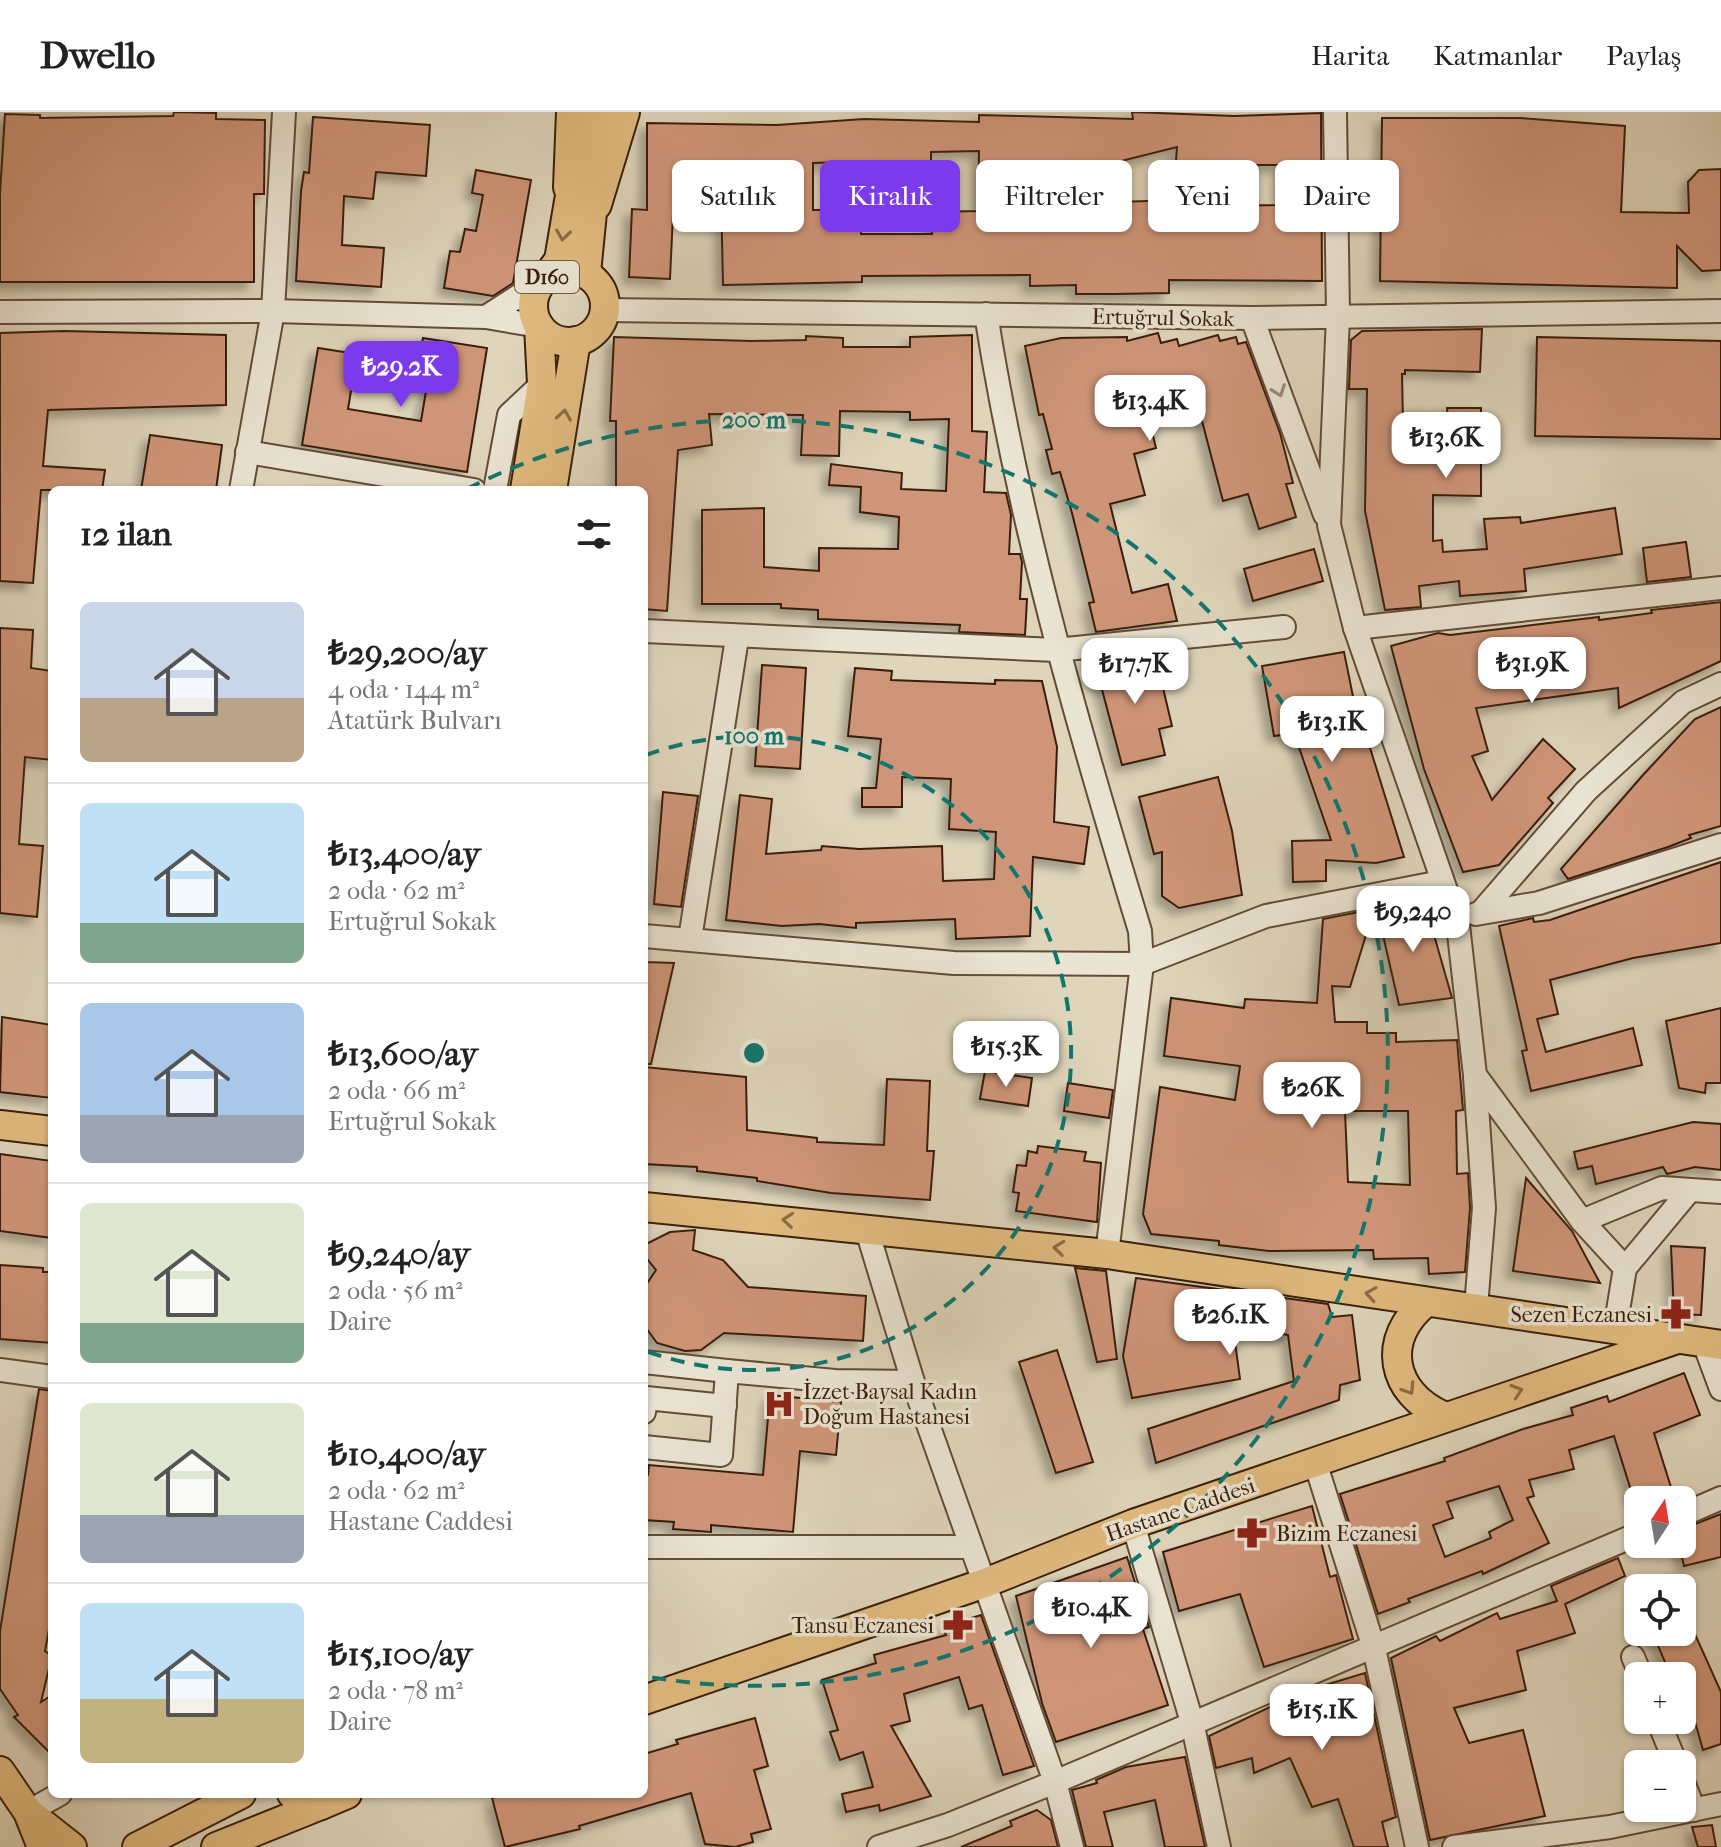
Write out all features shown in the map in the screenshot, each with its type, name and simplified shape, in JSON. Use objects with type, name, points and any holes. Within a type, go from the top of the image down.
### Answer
[{"type":"highway","points":[[573,112],[582,195]]},
{"type":"highway","points":[[582,195],[623,112]]},
{"type":"main road","name":"D160","points":[[586,273],[582,195],[588,112]]},
{"type":"main road","name":"D160","points":[[526,486],[542,384],[539,326],[533,304],[535,292],[559,260],[582,195],[602,112]]},
{"type":"main road","name":"D160","points":[[545,279],[562,270],[586,273],[602,290],[605,310],[600,325],[592,334],[576,341]]},
{"type":"main road","points":[[539,326],[558,340],[576,341],[553,486]]},
{"type":"main road","points":[[0,1125],[48,1131]]},
{"type":"main road","points":[[648,1207],[866,1227],[1107,1254],[1701,1342]]},
{"type":"main road","points":[[1426,1302],[1414,1312],[1399,1336],[1399,1371],[1414,1399],[1443,1416]]},
{"type":"main road","points":[[1589,1368],[1610,1348],[1615,1329]]},
{"type":"main road","name":"Hastane Caddesi","points":[[648,1699],[985,1583],[1133,1524],[1443,1416],[1589,1368],[1701,1342]]},
{"type":"main road","points":[[0,1771],[28,1812],[42,1847]]},
{"type":"main road","points":[[137,1847],[233,1798]]},
{"type":"main road","points":[[216,1847],[334,1799]]},
{"type":"main road","points":[[28,1812],[72,1847]]},
{"type":"street","points":[[242,486],[273,311],[284,112]]},
{"type":"street","points":[[1329,525],[1338,316],[1335,112]]},
{"type":"street","points":[[486,317],[545,279]]},
{"type":"street","name":"Ertuğrul Sokak","points":[[605,310],[1252,318],[1721,311]]},
{"type":"street","points":[[0,312],[273,311],[486,317],[539,326]]},
{"type":"street","points":[[986,314],[1001,410],[1056,650],[1140,931],[1142,964],[1107,1254]]},
{"type":"street","points":[[1252,318],[1329,525],[1355,628],[1458,925],[1475,1075],[1484,1208],[1476,1307]]},
{"type":"street","points":[[496,486],[509,415],[542,384]]},
{"type":"street","points":[[247,452],[450,486]]},
{"type":"street","points":[[1355,628],[1721,588]]},
{"type":"street","points":[[648,631],[737,638],[1056,650],[1284,627]]},
{"type":"street","points":[[690,939],[737,638]]},
{"type":"street","points":[[1458,925],[1482,911],[1586,791],[1683,702],[1721,684]]},
{"type":"street","points":[[1482,911],[1539,903],[1721,845]]},
{"type":"street","points":[[648,936],[954,963],[1142,964],[1266,916],[1441,882]]},
{"type":"street","points":[[1475,1075],[1582,1221],[1625,1268]]},
{"type":"street","points":[[1582,1221],[1662,1188],[1721,1192]]},
{"type":"street","points":[[1615,1329],[1625,1268],[1690,1190]]},
{"type":"street","points":[[866,1227],[913,1382],[1055,1782],[1072,1847]]},
{"type":"street","points":[[1701,1342],[1721,1389]]},
{"type":"street","points":[[648,1362],[835,1381],[913,1382]]},
{"type":"street","points":[[0,1370],[48,1376]]},
{"type":"street","points":[[648,1447],[721,1455],[727,1371]]},
{"type":"street","points":[[648,1398],[725,1406]]},
{"type":"street","points":[[1315,1462],[1374,1648],[1417,1847]]},
{"type":"street","points":[[1696,1509],[1721,1498]]},
{"type":"street","points":[[1133,1524],[1192,1722],[1219,1847]]},
{"type":"street","points":[[879,1847],[948,1825],[1055,1782],[1624,1540]]},
{"type":"street","points":[[648,1547],[970,1547]]},
{"type":"street","points":[[28,1812],[53,1798]]},
{"type":"street","points":[[1696,1810],[1721,1804]]},
{"type":"street","points":[[1454,1847],[1635,1822]]},
{"type":"building","points":[[174,112],[216,113],[216,119],[265,120],[264,194],[254,194],[254,282],[0,282],[0,193],[5,114],[40,115],[40,118],[173,116]]},
{"type":"building","points":[[1132,112],[1234,116],[1321,113],[1321,160],[1275,160],[1275,165],[1259,165],[1259,160],[1176,160],[1177,147],[1125,160],[979,160],[979,151],[931,152],[931,160],[820,160],[820,163],[813,163],[813,210],[820,210],[820,232],[960,232],[960,211],[976,211],[976,232],[1132,232],[1132,201],[1148,201],[1148,232],[1259,232],[1259,205],[1275,205],[1275,232],[1322,232],[1322,281],[1169,280],[1169,293],[1115,294],[1076,294],[1076,285],[1030,286],[1030,275],[862,276],[862,282],[723,285],[722,232],[804,232],[804,160],[672,160],[670,279],[629,277],[632,209],[647,210],[647,123],[777,125],[864,119],[979,122],[979,115],[1133,119]]},
{"type":"building","points":[[313,117],[430,125],[426,176],[376,172],[373,199],[344,196],[342,245],[384,248],[381,287],[296,281],[301,191],[304,172],[309,173]]},
{"type":"building","points":[[1382,118],[1520,118],[1625,126],[1621,212],[1689,213],[1688,182],[1699,170],[1721,169],[1721,270],[1702,271],[1677,246],[1677,288],[1380,281],[1381,232],[1399,232],[1399,160],[1381,160]]},
{"type":"building","points":[[476,170],[531,180],[513,283],[493,296],[444,288],[450,251],[460,252],[465,229],[476,231],[483,195],[472,193]]},
{"type":"building","points":[[1482,329],[1480,372],[1405,370],[1402,374],[1403,421],[1448,421],[1447,408],[1481,408],[1481,496],[1433,495],[1433,541],[1442,540],[1443,552],[1487,549],[1484,519],[1520,517],[1521,523],[1615,508],[1622,554],[1524,569],[1526,591],[1460,596],[1459,581],[1419,586],[1421,607],[1385,610],[1365,511],[1367,389],[1349,389],[1351,340],[1362,331]]},
{"type":"building","points":[[64,331],[226,335],[226,405],[48,410],[43,466],[105,470],[103,486],[48,486],[48,490],[41,490],[33,583],[0,581],[0,333]]},
{"type":"building","points":[[1158,333],[1161,343],[1177,339],[1179,346],[1218,335],[1220,341],[1236,337],[1238,344],[1246,342],[1280,433],[1293,483],[1286,484],[1296,517],[1259,529],[1248,494],[1223,501],[1197,402],[1148,415],[1156,448],[1134,454],[1145,495],[1110,504],[1132,593],[1168,584],[1177,621],[1096,632],[1089,603],[1094,602],[1072,513],[1060,472],[1052,474],[1046,450],[1052,449],[1043,414],[1039,415],[1025,346],[1061,338],[1127,337],[1127,341]]},
{"type":"building","points":[[972,335],[972,431],[987,432],[984,492],[1006,493],[1011,515],[1009,554],[1020,554],[1020,599],[1027,599],[1025,635],[959,632],[960,625],[818,619],[818,610],[781,608],[781,604],[702,604],[702,510],[764,508],[764,567],[819,571],[819,548],[898,549],[899,517],[860,512],[861,487],[829,485],[831,464],[902,473],[901,489],[946,491],[949,419],[910,420],[910,412],[840,411],[839,456],[801,455],[803,415],[709,414],[712,445],[678,450],[667,611],[648,609],[648,486],[616,486],[616,421],[610,421],[614,337],[751,341],[806,340],[806,336],[843,338],[843,347],[910,347],[910,337]]},
{"type":"building","points":[[1537,337],[1721,341],[1721,439],[1535,436]]},
{"type":"building","points":[[423,338],[487,348],[467,472],[302,445],[318,348],[357,354],[348,409],[421,421],[428,379],[416,377]]},
{"type":"building","points":[[150,435],[222,445],[217,486],[142,486]]},
{"type":"building","points":[[1686,542],[1691,577],[1647,582],[1643,548]]},
{"type":"building","points":[[1314,549],[1323,581],[1253,601],[1244,569]]},
{"type":"building","points":[[1721,602],[1721,661],[1619,708],[1618,688],[1476,708],[1488,751],[1472,756],[1492,800],[1543,739],[1575,769],[1548,798],[1553,803],[1499,865],[1463,872],[1424,769],[1391,646],[1438,633],[1450,635],[1599,617],[1599,620]]},
{"type":"building","points":[[0,628],[33,630],[31,668],[48,670],[48,760],[25,757],[19,844],[43,846],[37,917],[0,913]]},
{"type":"building","points":[[1344,652],[1361,736],[1366,735],[1404,857],[1376,863],[1326,860],[1326,881],[1293,882],[1292,841],[1331,840],[1294,733],[1274,736],[1262,666]]},
{"type":"building","points":[[1155,654],[1172,726],[1159,729],[1165,755],[1122,765],[1095,663]]},
{"type":"building","points":[[762,665],[806,668],[800,769],[755,766]]},
{"type":"building","points":[[855,668],[892,671],[891,680],[995,684],[995,680],[1042,681],[1057,747],[1054,822],[1089,827],[1084,864],[1033,857],[1030,936],[956,939],[955,919],[856,923],[856,928],[819,924],[782,926],[726,920],[740,795],[772,799],[766,854],[821,850],[822,846],[859,849],[942,846],[943,881],[994,879],[996,832],[949,829],[951,779],[902,777],[902,807],[862,807],[862,788],[876,788],[881,739],[848,736]]},
{"type":"building","points":[[1721,707],[1721,826],[1689,835],[1691,838],[1668,847],[1568,879],[1561,869],[1643,775],[1695,719]]},
{"type":"building","points":[[1218,777],[1232,831],[1242,895],[1179,908],[1162,896],[1162,852],[1154,854],[1139,797]]},
{"type":"building","points":[[663,792],[698,796],[681,907],[654,904]]},
{"type":"building","points":[[1721,862],[1721,943],[1633,958],[1550,980],[1558,1014],[1537,1019],[1546,1052],[1633,1028],[1642,1065],[1531,1091],[1522,1051],[1527,1050],[1499,926],[1533,918],[1534,922],[1550,920]]},
{"type":"building","points":[[1424,900],[1452,998],[1399,1005],[1377,909]]},
{"type":"building","points":[[1374,909],[1350,987],[1332,986],[1335,1022],[1367,1022],[1367,1033],[1396,1033],[1396,1042],[1457,1040],[1463,1110],[1456,1111],[1457,1174],[1468,1173],[1470,1208],[1465,1272],[1429,1274],[1428,1258],[1374,1259],[1373,1250],[1269,1251],[1219,1245],[1219,1241],[1151,1234],[1143,1214],[1160,1087],[1235,1100],[1240,1066],[1164,1056],[1171,998],[1244,1008],[1245,999],[1317,1003],[1323,919]],"holes":[[[1345,1111],[1408,1111],[1410,1185],[1348,1182]]]},
{"type":"building","points":[[648,962],[674,963],[651,1064],[648,1064]]},
{"type":"building","points":[[1721,1008],[1721,1083],[1706,1083],[1705,1093],[1679,1088],[1666,1021]]},
{"type":"building","points":[[2,1017],[48,1024],[48,1098],[0,1092]]},
{"type":"building","points":[[648,1067],[746,1077],[747,1130],[817,1138],[817,1142],[884,1145],[887,1079],[930,1081],[927,1151],[934,1151],[930,1200],[831,1193],[757,1181],[757,1178],[697,1171],[697,1167],[648,1164]]},
{"type":"building","points":[[985,1071],[1032,1078],[1028,1106],[980,1099]]},
{"type":"building","points":[[1068,1083],[1113,1090],[1109,1118],[1064,1111]]},
{"type":"building","points":[[1693,1122],[1721,1124],[1721,1170],[1695,1167],[1667,1174],[1663,1167],[1596,1184],[1592,1166],[1578,1169],[1574,1152]]},
{"type":"building","points":[[1038,1146],[1086,1152],[1084,1161],[1101,1163],[1097,1222],[1016,1211],[1019,1193],[1013,1192],[1017,1165],[1026,1166],[1028,1151],[1037,1153]]},
{"type":"building","points":[[0,1154],[48,1160],[48,1237],[0,1231]]},
{"type":"building","points":[[1526,1178],[1572,1231],[1600,1283],[1513,1271]]},
{"type":"building","points":[[695,1230],[693,1250],[723,1260],[748,1287],[866,1296],[863,1341],[724,1333],[701,1350],[685,1351],[657,1343],[648,1331],[648,1282],[656,1270],[648,1260],[648,1243],[670,1232]]},
{"type":"building","points":[[1671,1246],[1705,1248],[1701,1315],[1674,1314]]},
{"type":"building","points":[[0,1265],[43,1268],[43,1272],[48,1272],[48,1343],[0,1339]]},
{"type":"building","points":[[1075,1268],[1106,1271],[1117,1359],[1097,1362]]},
{"type":"building","points":[[1136,1278],[1328,1304],[1332,1317],[1352,1315],[1360,1380],[1340,1385],[1339,1400],[1156,1463],[1148,1429],[1294,1381],[1288,1335],[1233,1327],[1240,1379],[1132,1398],[1123,1356]]},
{"type":"building","points":[[1057,1350],[1093,1462],[1056,1473],[1019,1362]]},
{"type":"building","points":[[1684,1373],[1700,1415],[1654,1433],[1671,1486],[1630,1486],[1614,1436],[1569,1450],[1574,1469],[1529,1480],[1534,1496],[1527,1498],[1549,1543],[1483,1574],[1482,1571],[1408,1599],[1410,1602],[1378,1614],[1340,1494],[1445,1461],[1444,1458],[1523,1429],[1573,1415],[1571,1408],[1607,1396],[1609,1402]],"holes":[[[1499,1486],[1513,1520],[1489,1532],[1491,1538],[1445,1557],[1433,1525],[1453,1518],[1447,1502]]]},
{"type":"building","points":[[39,1389],[48,1390],[48,1635],[45,1651],[48,1653],[48,1673],[41,1702],[48,1698],[48,1751],[14,1717],[18,1715],[0,1689],[0,1631]]},
{"type":"building","points":[[770,1395],[841,1402],[836,1455],[800,1451],[793,1532],[711,1525],[711,1532],[673,1529],[674,1522],[648,1520],[649,1465],[763,1475]]},
{"type":"building","points":[[1312,1506],[1330,1577],[1336,1575],[1353,1639],[1264,1667],[1240,1594],[1179,1611],[1163,1552]]},
{"type":"building","points":[[1721,1514],[1721,1557],[1684,1566],[1682,1558],[1696,1558],[1696,1524]]},
{"type":"building","points":[[1127,1557],[1149,1627],[1143,1629],[1168,1705],[1056,1742],[1042,1703],[1016,1596]]},
{"type":"building","points":[[1618,1558],[1624,1574],[1565,1604],[1575,1633],[1517,1651],[1526,1690],[1454,1708],[1469,1743],[1523,1730],[1545,1816],[1430,1840],[1391,1658],[1436,1636],[1440,1641],[1497,1613],[1500,1619],[1557,1601],[1551,1586]]},
{"type":"building","points":[[981,1615],[1034,1766],[1003,1775],[982,1705],[969,1709],[959,1677],[904,1694],[910,1721],[891,1726],[931,1796],[880,1811],[879,1805],[846,1812],[842,1794],[873,1787],[863,1752],[840,1760],[830,1732],[838,1730],[822,1680],[876,1663],[874,1655],[946,1635],[943,1627]]},
{"type":"building","points":[[1696,1636],[1721,1692],[1721,1744],[1703,1750],[1696,1725],[1696,1662],[1665,1662],[1658,1646],[1696,1646]]},
{"type":"building","points":[[1365,1673],[1396,1817],[1382,1822],[1388,1847],[1354,1847],[1338,1799],[1312,1807],[1290,1758],[1254,1773],[1252,1758],[1216,1768],[1209,1736],[1302,1692]]},
{"type":"building","points":[[755,1718],[768,1766],[754,1770],[771,1829],[751,1834],[753,1842],[735,1847],[705,1844],[691,1793],[579,1826],[580,1829],[505,1847],[492,1798],[648,1798],[648,1753],[678,1744],[676,1740]]},
{"type":"building","points":[[1185,1757],[1205,1847],[1165,1847],[1155,1800],[1104,1812],[1113,1847],[1086,1847],[1072,1790],[1097,1783],[1096,1780],[1126,1767]]},
{"type":"building","points":[[1037,1810],[1051,1820],[1058,1847],[961,1847],[1012,1826],[1010,1821]]},
{"type":"building","points":[[1712,1825],[1716,1847],[1698,1847],[1692,1827]]},
{"type":"place","name":"Sezen Eczanesi","points":[[1676,1314]]},
{"type":"place","name":"İzzet Baysal Kadın Doğum Hastanesi","points":[[779,1404]]},
{"type":"place","name":"Bizim Eczanesi","points":[[1252,1533]]},
{"type":"place","name":"Tansu Eczanesi","points":[[958,1625]]}]
